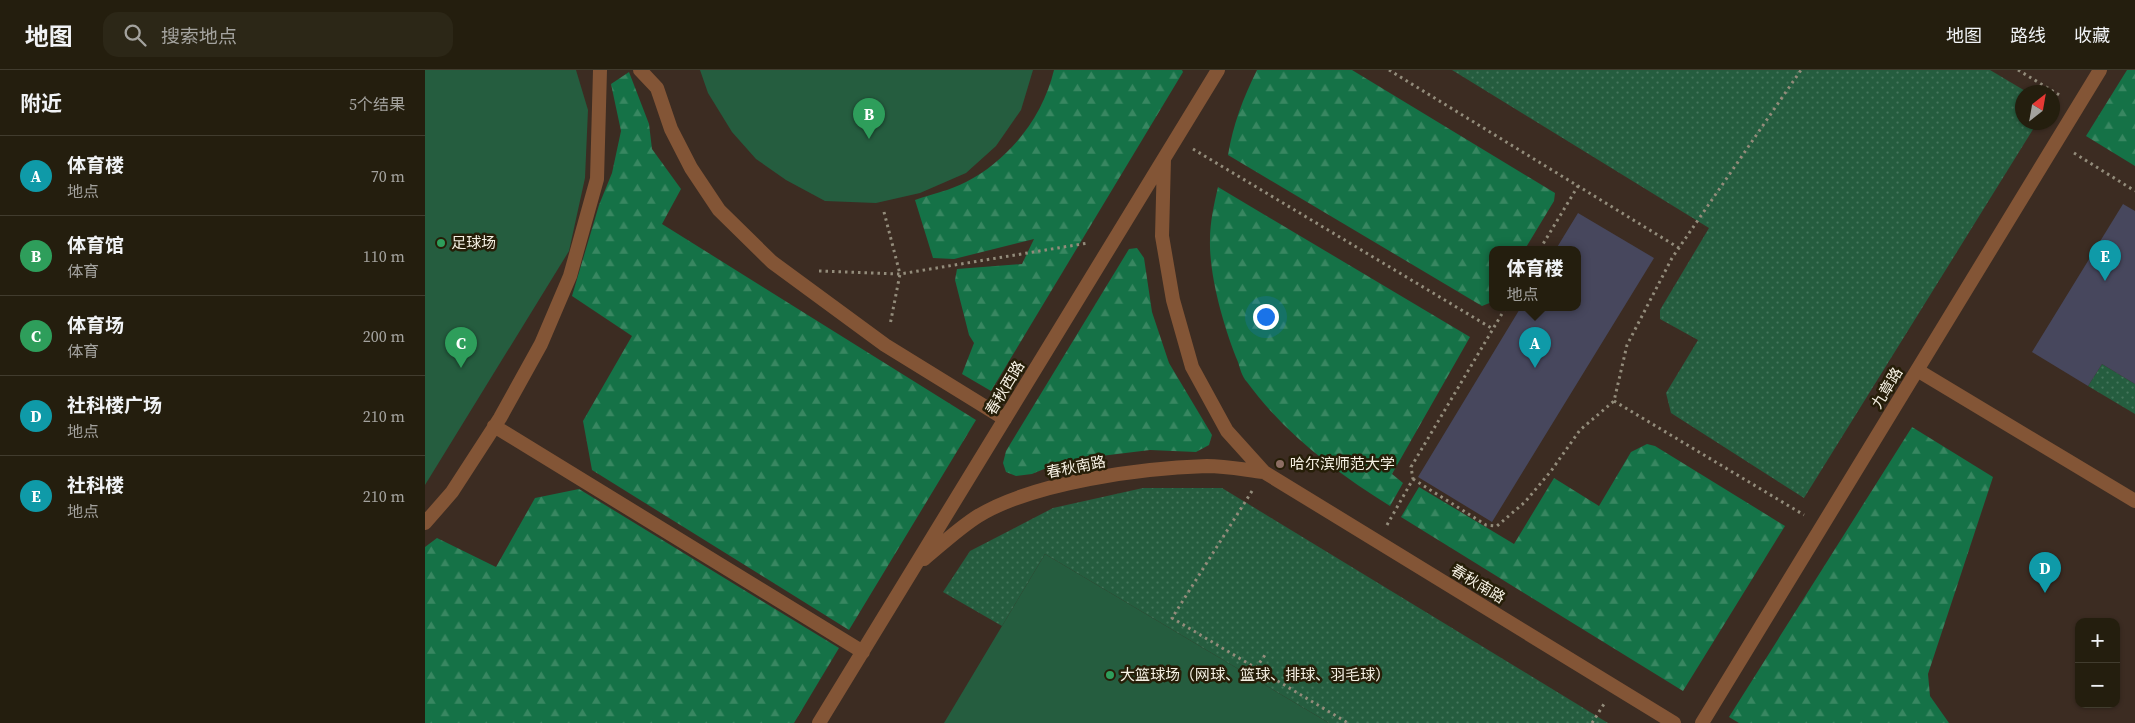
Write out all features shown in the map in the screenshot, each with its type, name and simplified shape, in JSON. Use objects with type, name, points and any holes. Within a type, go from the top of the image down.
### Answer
[{"type":"lane","points":[[425,523],[452,492],[495,426],[541,344],[570,276],[597,178],[600,70]]},
{"type":"lane","points":[[640,70],[657,88],[671,129],[691,168],[719,210],[772,262],[885,345],[1005,419]]},
{"type":"lane","name":"春秋西路","points":[[819,723],[1218,70]]},
{"type":"lane","name":"九章路","points":[[1702,723],[2100,70]]},
{"type":"lane","name":"春秋南路","points":[[1164,159],[1162,236],[1173,300],[1193,367],[1227,432],[1264,472],[1675,723]]},
{"type":"lane","points":[[1917,370],[2135,501]]},
{"type":"lane","points":[[495,426],[863,652]]},
{"type":"lane","name":"春秋南路","points":[[916,566],[977,516],[1019,496],[1075,482],[1142,471],[1209,466],[1264,472]]},
{"type":"path","points":[[1389,70],[1679,248]]},
{"type":"path","points":[[1413,479],[1486,525],[1497,526],[1525,502],[1551,471],[1579,430],[1614,401],[1627,345],[1672,258],[1801,70]]},
{"type":"path","points":[[2018,70],[2078,106]]},
{"type":"path","points":[[1177,139],[1493,329]]},
{"type":"path","points":[[2056,141],[2135,191]]},
{"type":"path","points":[[1542,246],[1578,186]]},
{"type":"path","points":[[884,212],[900,274],[885,345]]},
{"type":"path","points":[[816,271],[900,274],[1116,239]]},
{"type":"path","points":[[1378,541],[1413,479],[1411,468],[1504,311]]},
{"type":"path","points":[[1614,401],[1822,526]]},
{"type":"path","points":[[1264,472],[1172,618],[1348,723]]},
{"type":"path","points":[[1256,668],[1267,652]]},
{"type":"shaded area","name":"哈尔滨师范大学","points":[[425,70],[2135,70],[2135,723],[425,723]]},
{"type":"green space","points":[[425,70],[576,70],[588,110],[585,178],[569,251],[425,485]]},
{"type":"green space","points":[[700,70],[1033,70],[1021,110],[996,146],[966,173],[920,193],[876,203],[825,201],[786,180],[756,159],[732,132],[708,93]]},
{"type":"green space","points":[[1054,70],[1182,70],[1183,72],[991,391],[962,374],[974,343],[969,335],[955,280],[957,269],[1022,264],[1034,239],[954,259],[933,258],[915,200],[948,190],[966,182],[982,173],[1010,149],[1033,120],[1042,104]]},
{"type":"green space","points":[[1257,70],[1352,70],[1555,193],[1554,201],[1527,246],[1489,246],[1489,303],[1482,306],[1228,155],[1239,112]]},
{"type":"green space","points":[[1452,70],[1990,70],[2015,85],[2015,130],[2033,130],[1804,498],[1671,413],[1666,393],[1698,340],[1660,319],[1660,310],[1709,228]]},
{"type":"green space","points":[[2127,70],[2135,70],[2135,166],[2086,136]]},
{"type":"green space","points":[[629,72],[649,124],[652,149],[681,189],[662,224],[976,420],[849,630],[592,470],[583,421],[632,336],[572,296],[599,205],[612,173],[621,131],[611,84]]},
{"type":"green space","points":[[1218,187],[1470,337],[1392,474],[1403,483],[1390,506],[1331,466],[1313,451],[1277,418],[1244,378],[1223,318],[1212,269],[1210,233]]},
{"type":"green space","points":[[1137,248],[1144,258],[1152,312],[1169,363],[1212,435],[1209,445],[1196,452],[1150,450],[1101,456],[1056,464],[1032,474],[1016,476],[1006,472],[1003,463],[1006,451],[1129,249]]},
{"type":"green space","points":[[2102,364],[2135,384],[2135,414],[2088,386]]},
{"type":"green space","points":[[1912,427],[1993,477],[1928,674],[1930,696],[1949,723],[1739,723],[1729,717]]},
{"type":"green space","points":[[1647,444],[1655,446],[1785,526],[1683,691],[1401,517],[1419,487],[1514,544],[1554,478],[1599,506],[1631,452]]},
{"type":"green space","points":[[1143,488],[1222,488],[1608,723],[1329,723],[1045,554],[1002,626],[943,592],[970,551],[1053,508]]},
{"type":"green space","points":[[579,489],[839,648],[794,723],[425,723],[425,547],[437,538],[496,567],[535,498]]},
{"type":"green space","name":"大篮球场（网球、篮球、排球、羽毛球）","points":[[1045,554],[1329,723],[944,723]]},
{"type":"building","points":[[2123,204],[2135,211],[2135,384],[2102,364],[2088,386],[2032,352]]},
{"type":"building","points":[[1578,213],[1654,258],[1492,522],[1418,477],[1519,311],[1581,311],[1581,246],[1558,246]]},
{"type":"place","name":"体育馆","points":[[869,139]]},
{"type":"place","name":"足球场","points":[[441,243]]},
{"type":"place","name":"社科楼","points":[[2105,281]]},
{"type":"place","name":"体育场","points":[[461,368]]},
{"type":"place","name":"体育楼","points":[[1535,368]]},
{"type":"place","name":"哈尔滨师范大学","points":[[1280,464]]},
{"type":"place","name":"社科楼广场","points":[[2045,593]]},
{"type":"place","name":"大篮球场（网球、篮球、排球、羽毛球）","points":[[1110,675]]}]
